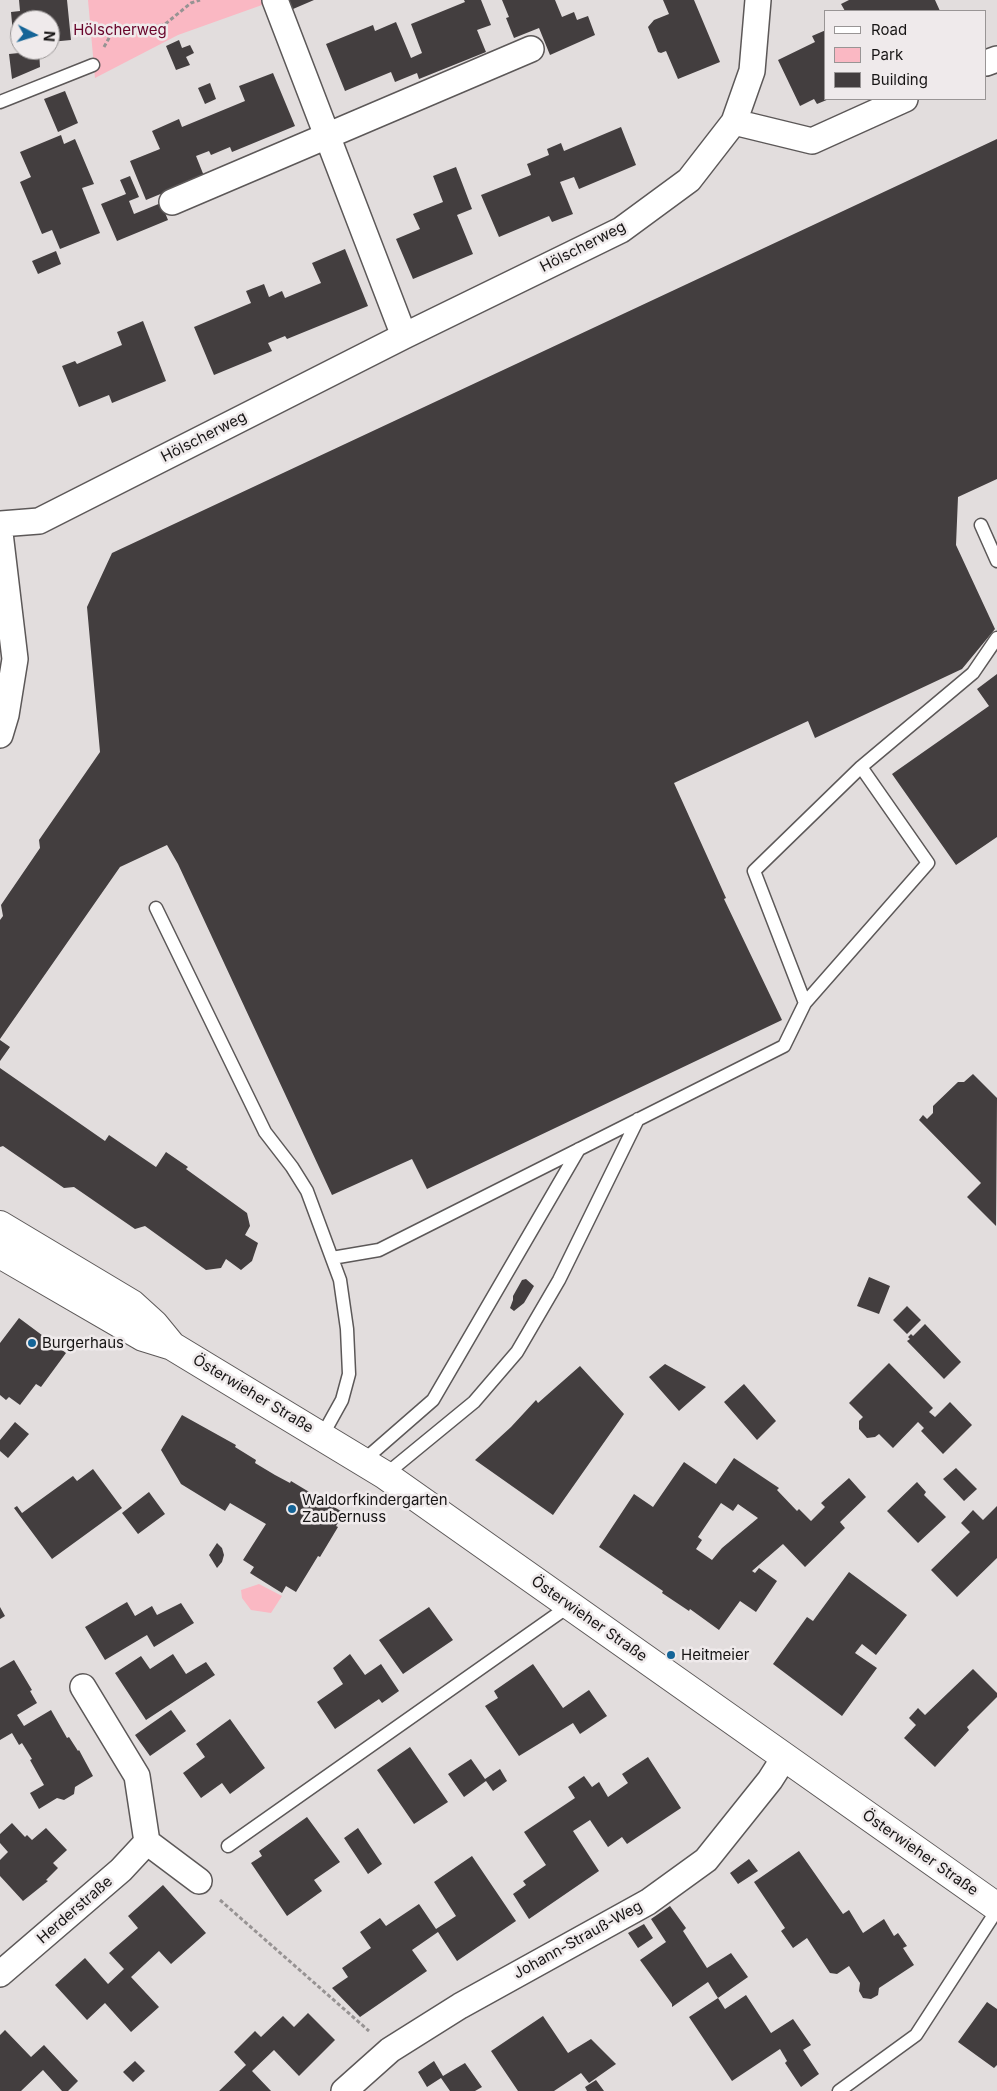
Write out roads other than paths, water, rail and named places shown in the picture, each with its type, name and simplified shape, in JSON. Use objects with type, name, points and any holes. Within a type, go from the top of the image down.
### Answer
[{"type":"street","points":[[275,0],[404,336]]},
{"type":"street","name":"Hölscherweg","points":[[0,524],[39,520],[404,336],[621,230],[689,180],[734,122],[752,71],[758,0]]},
{"type":"street","points":[[172,202],[531,49]]},
{"type":"street","points":[[734,122],[812,141],[903,100]]},
{"type":"street","points":[[0,533],[15,659],[6,715],[0,735]]},
{"type":"street","name":"Österwieher Straße","points":[[2,1229],[132,1304],[154,1324],[172,1346]]},
{"type":"street","name":"Österwieher Straße","points":[[0,1254],[143,1337],[172,1346],[374,1468],[694,1692],[997,1909]]},
{"type":"street","points":[[84,1686],[137,1776],[147,1842],[199,1881]]},
{"type":"street","name":"Johann-Strauß-Weg","points":[[344,2091],[390,2050],[460,2006],[648,1902],[706,1860],[770,1780],[784,1758]]},
{"type":"street","name":"Herderstraße","points":[[0,1974],[121,1870],[147,1842]]},
{"type":"lane","points":[[0,102],[93,64]]},
{"type":"lane","points":[[981,525],[997,561]]},
{"type":"lane","points":[[806,1003],[754,871],[861,767],[973,673],[997,638]]},
{"type":"lane","points":[[332,1258],[379,1250],[784,1046],[806,1003],[928,863],[861,767]]},
{"type":"lane","points":[[156,908],[265,1132],[292,1167],[307,1191],[340,1280],[347,1329],[348,1374],[342,1400],[322,1436]]},
{"type":"lane","points":[[374,1468],[474,1402],[517,1352],[559,1280],[638,1119]]},
{"type":"lane","points":[[374,1468],[433,1400],[579,1149]]},
{"type":"lane","points":[[228,1846],[569,1606]]},
{"type":"lane","points":[[839,2091],[916,2035],[997,1909]]},
{"type":"place","name":"Burgerhaus","points":[[32,1343]]},
{"type":"place","name":"Waldorfkindergarten Zaubernuss","points":[[292,1509]]},
{"type":"place","name":"Heitmeier","points":[[671,1655]]}]
